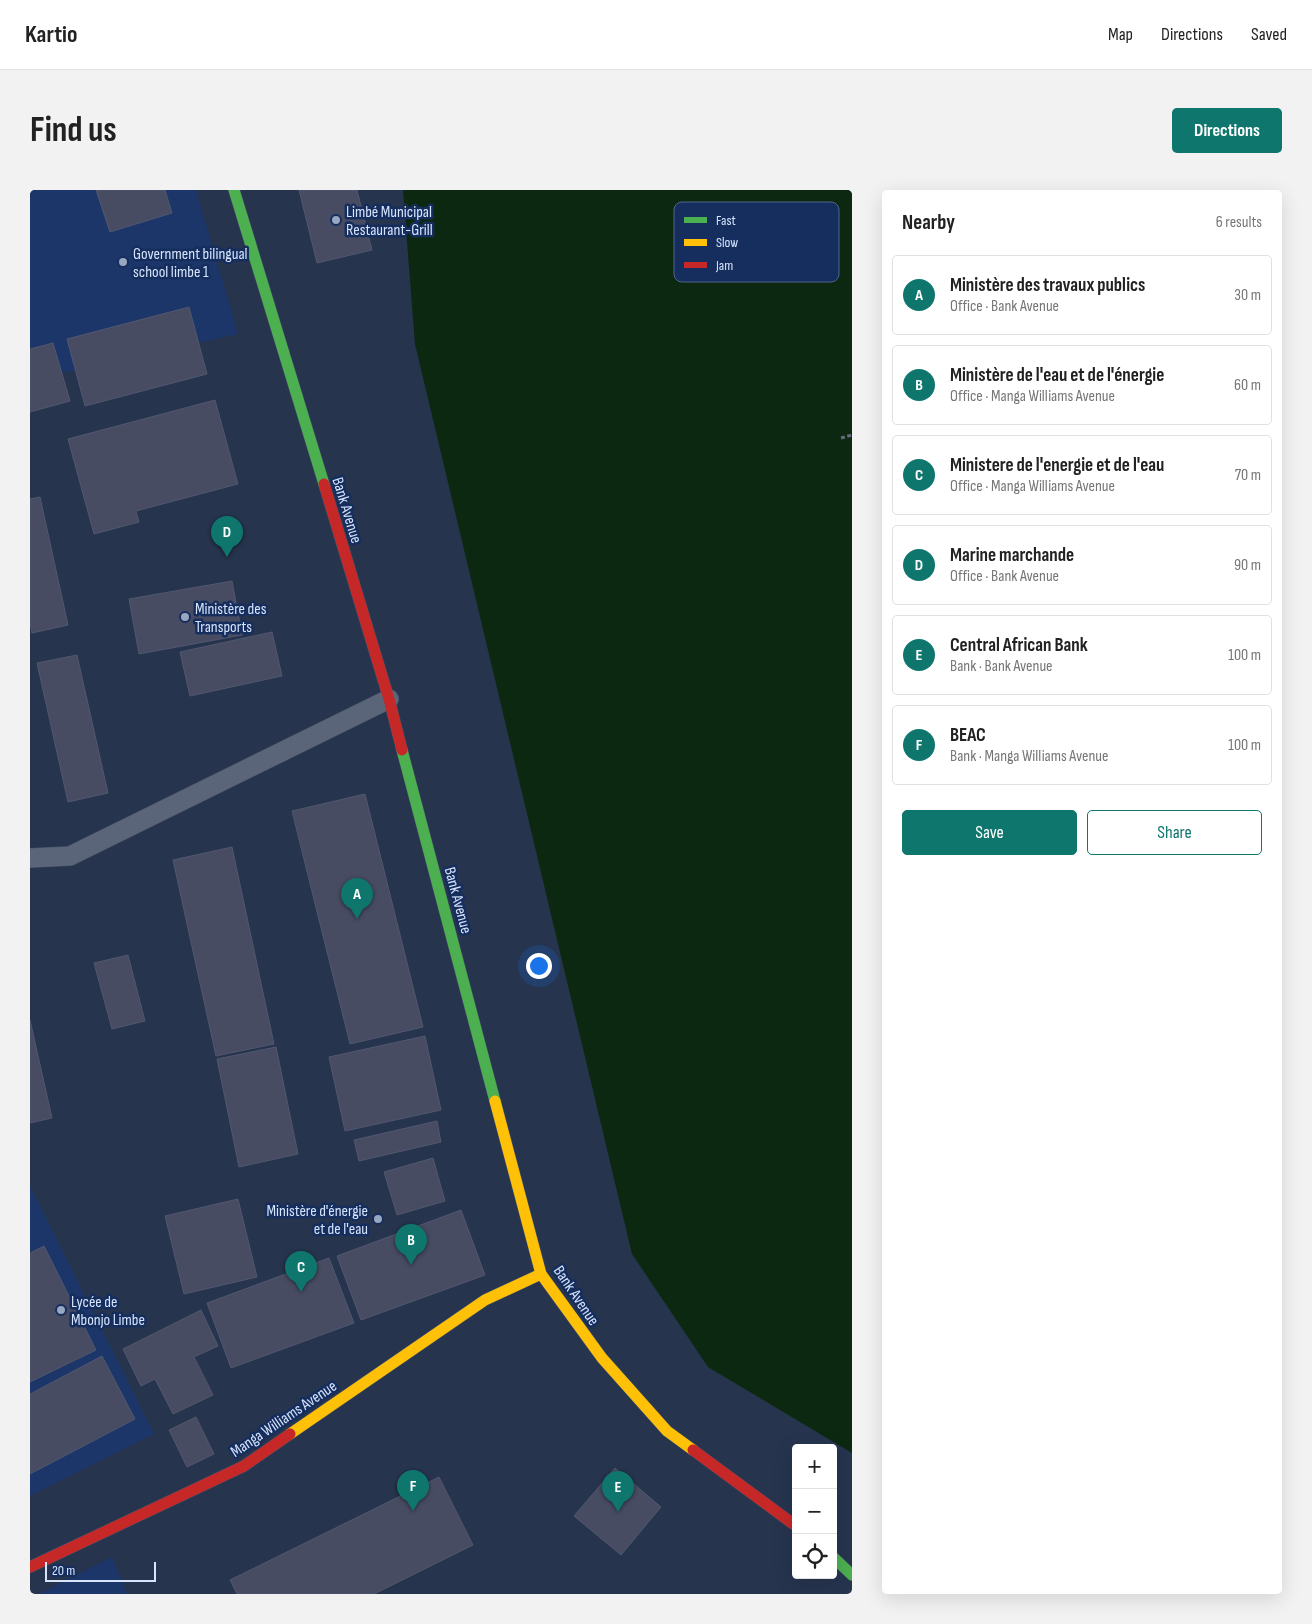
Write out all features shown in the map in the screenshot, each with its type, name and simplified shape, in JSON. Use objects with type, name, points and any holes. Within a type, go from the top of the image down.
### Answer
[{"type":"street","name":"Bank Avenue","points":[[234,190],[389,699],[541,1274],[602,1358],[667,1431],[792,1523]]},
{"type":"street","name":"Manga Williams Avenue","points":[[30,1567],[244,1466],[485,1300],[541,1274]]},
{"type":"street","points":[[837,1561],[852,1575]]},
{"type":"lane","points":[[30,858],[70,856],[389,699]]},
{"type":"path","points":[[841,438],[852,436]]},
{"type":"shaded area","name":"Government bilingual school limbe 1","points":[[30,190],[196,190],[238,334],[30,380]]},
{"type":"shaded area","points":[[403,190],[852,190],[852,1453],[708,1367],[632,1254],[415,344]]},
{"type":"shaded area","name":"Lycée de Mbonjo Limbe","points":[[30,1186],[154,1434],[30,1496]]},
{"type":"shaded area","points":[[112,1557],[127,1594],[39,1594]]},
{"type":"building","points":[[96,190],[165,190],[172,213],[110,232]]},
{"type":"building","name":"Limbé Municipal Restaurant-Grill","points":[[299,190],[357,190],[372,250],[317,263]]},
{"type":"building","points":[[189,307],[207,374],[85,406],[67,339]]},
{"type":"building","points":[[53,343],[70,401],[30,412],[30,349]]},
{"type":"building","points":[[215,400],[238,484],[136,511],[139,522],[94,534],[68,439]]},
{"type":"building","points":[[40,497],[68,625],[32,633],[30,622],[30,499]]},
{"type":"building","name":"Ministère des Transports","points":[[232,581],[242,635],[139,654],[129,599]]},
{"type":"building","points":[[272,632],[282,676],[190,696],[180,652]]},
{"type":"building","points":[[77,655],[108,793],[68,802],[37,663]]},
{"type":"building","points":[[365,794],[423,1027],[350,1044],[292,811]]},
{"type":"building","points":[[232,847],[274,1044],[216,1056],[173,860]]},
{"type":"building","points":[[128,955],[145,1021],[112,1029],[94,963]]},
{"type":"building","points":[[30,1020],[52,1118],[30,1123]]},
{"type":"building","points":[[425,1036],[441,1110],[345,1131],[329,1057]]},
{"type":"building","points":[[276,1047],[298,1154],[239,1167],[217,1059]]},
{"type":"building","points":[[437,1121],[441,1142],[359,1161],[354,1140]]},
{"type":"building","points":[[433,1158],[445,1201],[397,1215],[384,1172]]},
{"type":"building","points":[[238,1199],[257,1277],[184,1294],[165,1216]]},
{"type":"building","points":[[461,1210],[485,1275],[361,1320],[337,1256]]},
{"type":"building","points":[[44,1246],[96,1350],[30,1382],[30,1253]]},
{"type":"building","points":[[329,1258],[354,1323],[231,1368],[207,1303]]},
{"type":"building","points":[[201,1310],[218,1346],[194,1357],[213,1395],[173,1414],[155,1379],[141,1386],[123,1349]]},
{"type":"building","points":[[102,1356],[135,1419],[30,1474],[30,1394]]},
{"type":"building","points":[[196,1417],[214,1454],[187,1467],[169,1430]]},
{"type":"building","points":[[615,1468],[661,1507],[621,1555],[574,1516]]},
{"type":"building","points":[[439,1477],[473,1545],[374,1594],[237,1594],[230,1580]]},
{"type":"traffic: fast","points":[[234,190],[324,484]]},
{"type":"traffic: fast","points":[[402,750],[495,1101]]},
{"type":"traffic: fast","points":[[837,1561],[852,1575]]},
{"type":"traffic: slow","points":[[495,1101],[541,1274],[602,1358],[667,1431],[693,1450]]},
{"type":"traffic: slow","points":[[290,1434],[485,1300],[541,1274]]},
{"type":"traffic: jam","points":[[324,484],[389,699],[402,750]]},
{"type":"traffic: jam","points":[[30,1567],[244,1466],[290,1434]]},
{"type":"traffic: jam","points":[[693,1450],[792,1523]]},
{"type":"place","name":"Limbé Municipal Restaurant-Grill","points":[[336,220]]},
{"type":"place","name":"Government bilingual school limbe 1","points":[[123,262]]},
{"type":"place","name":"Marine marchande","points":[[227,557]]},
{"type":"place","name":"Ministère des Transports","points":[[185,617]]},
{"type":"place","name":"Ministère des travaux publics","points":[[357,919]]},
{"type":"place","name":"Ministère d'énergie et de l'eau","points":[[378,1219]]},
{"type":"place","name":"Ministère de l'eau et de l'énergie","points":[[411,1265]]},
{"type":"place","name":"Ministere de l'energie et de l'eau","points":[[301,1292]]},
{"type":"place","name":"Lycée de Mbonjo Limbe","points":[[61,1310]]},
{"type":"place","name":"BEAC","points":[[413,1511]]},
{"type":"place","name":"Central African Bank","points":[[618,1512]]}]
